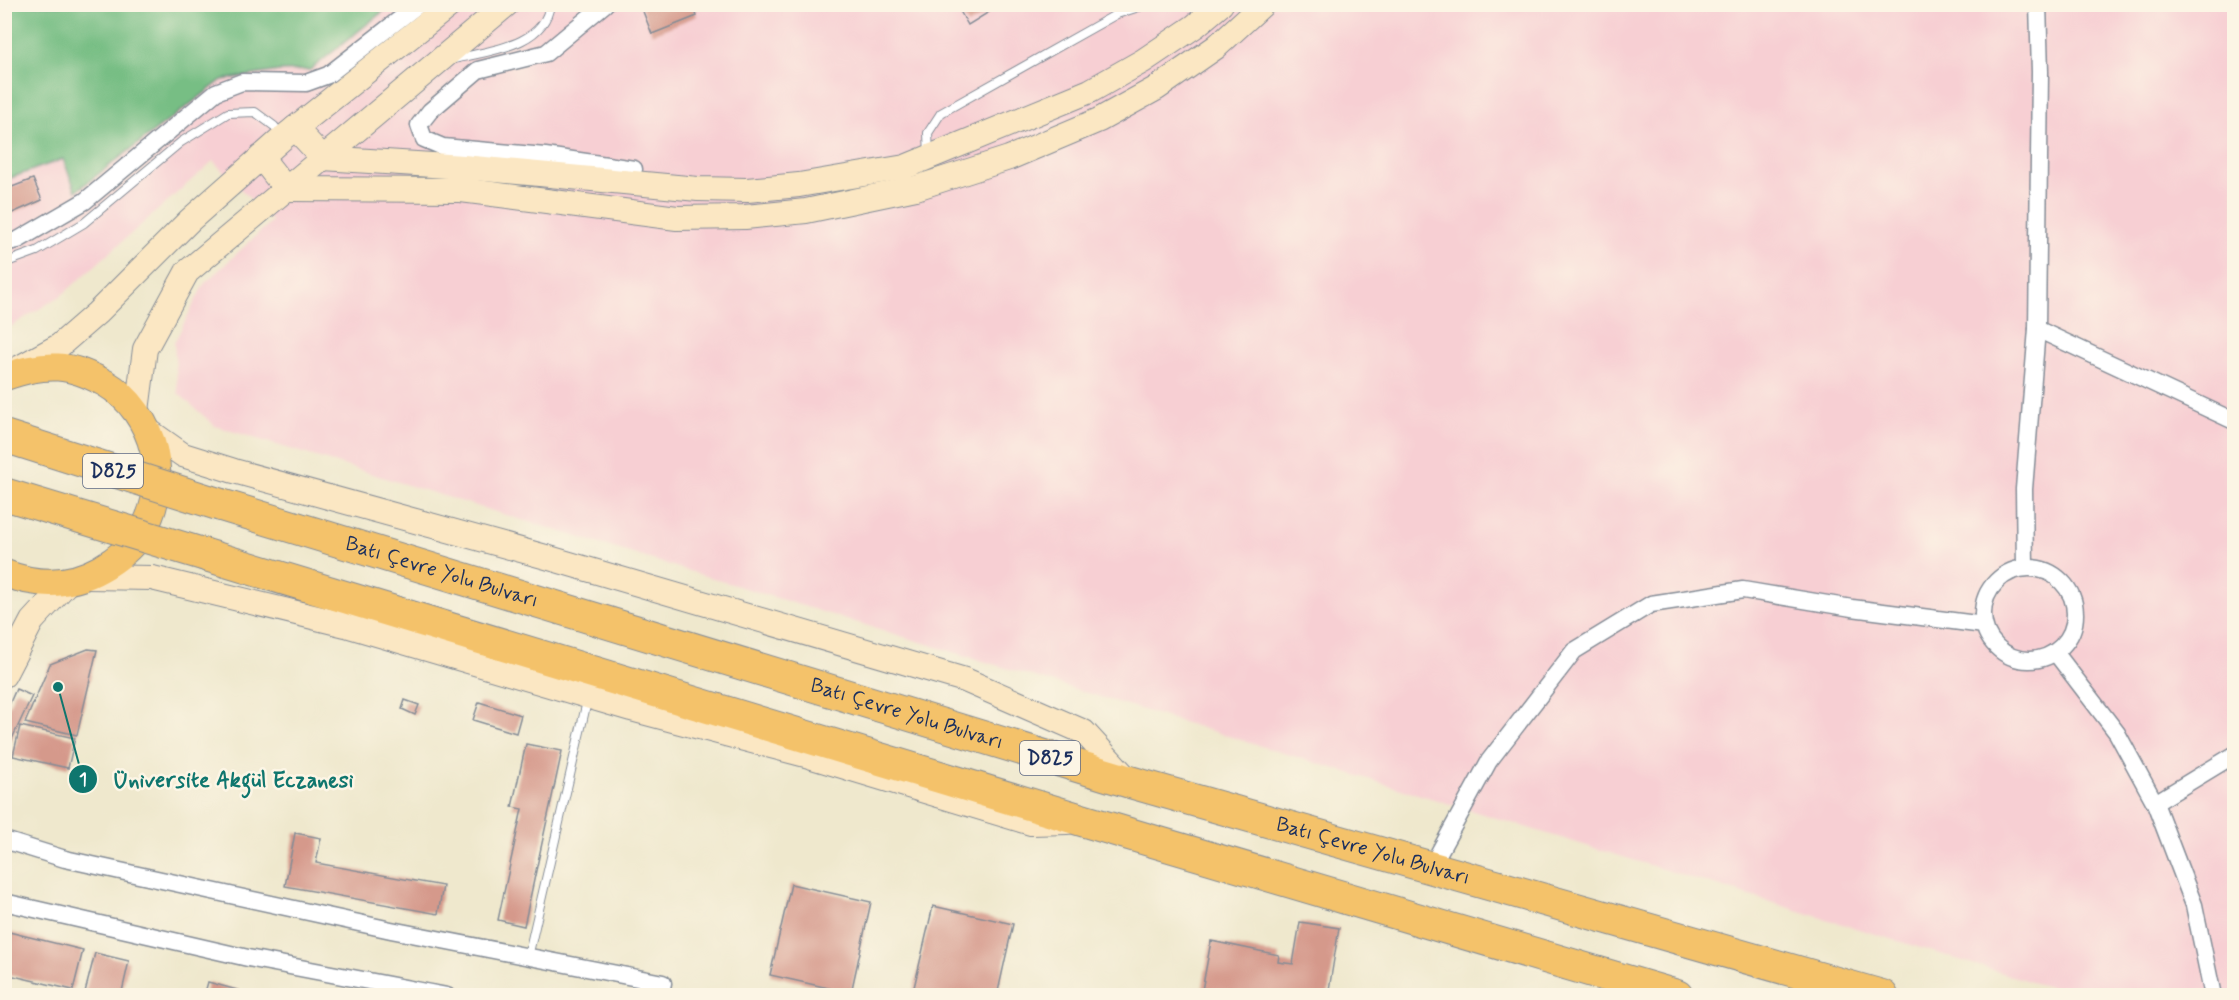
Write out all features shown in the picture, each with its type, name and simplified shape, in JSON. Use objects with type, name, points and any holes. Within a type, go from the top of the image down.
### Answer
[{"type":"highway","name":"Batı Çevre Yolu Bulvarı","points":[[4,436],[221,505],[1130,783],[1882,996]]},
{"type":"highway","name":"D825","points":[[4,494],[1085,821],[1677,996]]},
{"type":"main road","points":[[4,377],[27,369],[58,367],[88,374],[116,389],[143,421],[157,465],[155,500],[146,522],[141,533],[117,559],[78,579],[44,583],[21,580],[4,573]]},
{"type":"street","points":[[4,243],[18,240],[85,201],[216,92],[242,82],[306,83],[328,75],[419,4]]},
{"type":"street","points":[[4,377],[59,346],[97,313],[190,219],[261,157],[451,4]]},
{"type":"street","points":[[507,4],[187,273],[145,349],[143,421],[183,455],[546,557],[966,680],[1084,732],[1130,783]]},
{"type":"street","points":[[605,4],[546,53],[478,70],[430,111],[419,125],[424,139],[443,147],[545,156],[634,169]]},
{"type":"street","points":[[286,189],[461,190],[676,218],[745,217],[806,211],[916,188],[931,170],[1090,91],[1178,38],[1221,4]]},
{"type":"street","points":[[290,133],[322,158],[463,167],[698,189],[747,190],[799,185],[893,169],[931,170],[1009,158],[1099,120],[1157,88],[1216,47],[1263,4]]},
{"type":"street","points":[[2025,568],[2024,489],[2037,329],[2040,72],[2038,4]]},
{"type":"street","points":[[261,157],[286,189]]},
{"type":"street","points":[[2037,329],[2235,421]]},
{"type":"street","points":[[2025,568],[2041,569],[2055,576],[2067,587],[2074,600],[2076,615],[2073,630],[2066,643],[2042,659],[2027,660],[2012,657],[2000,650],[1990,639],[1984,626],[1983,610],[1987,594],[1996,581],[2010,572],[2025,568]]},
{"type":"street","points":[[4,675],[32,621],[78,579],[152,578],[346,625],[588,696],[809,756],[1031,823],[1085,821]]},
{"type":"street","points":[[1430,869],[1490,761],[1574,651],[1652,604],[1743,591],[1984,626]]},
{"type":"street","points":[[2055,652],[2117,733],[2155,803],[2194,905],[2213,996]]},
{"type":"street","points":[[2155,803],[2235,755]]},
{"type":"street","points":[[4,840],[65,859],[391,930],[663,983],[660,996]]},
{"type":"street","points":[[4,902],[248,958],[447,996]]},
{"type":"lane","points":[[416,32],[429,4]]},
{"type":"lane","points":[[436,64],[493,50],[532,35],[541,27],[549,14],[549,4]]},
{"type":"lane","points":[[931,170],[928,134],[941,113],[1117,14],[1148,4]]},
{"type":"lane","points":[[4,263],[37,251],[84,224],[181,142],[228,113],[255,112],[274,126],[290,133]]},
{"type":"lane","points":[[528,957],[588,696]]},
{"type":"shaded area","points":[[5,5],[2234,5],[2234,995],[2081,995],[2035,983],[215,426],[178,393],[174,343],[204,284],[272,221],[213,161],[62,295],[5,330]]},
{"type":"green space","points":[[5,5],[388,5],[310,70],[279,71],[222,80],[76,191],[63,159],[5,180]]},
{"type":"building","points":[[640,4],[692,4],[697,16],[652,34]]},
{"type":"building","points":[[956,4],[1002,4],[968,25]]},
{"type":"building","points":[[33,179],[42,200],[10,214],[4,202],[4,190]]},
{"type":"building","points":[[88,649],[97,650],[77,735],[25,723],[50,664]]},
{"type":"building","points":[[16,689],[32,696],[4,756],[4,716]]},
{"type":"building","points":[[405,700],[419,705],[415,715],[402,709]]},
{"type":"building","points":[[479,702],[521,715],[516,733],[473,720]]},
{"type":"building","points":[[20,726],[75,738],[68,768],[13,756]]},
{"type":"building","points":[[526,744],[562,751],[524,926],[498,920],[522,809],[512,807]]},
{"type":"building","points":[[295,833],[321,838],[316,863],[443,886],[438,914],[285,886]]},
{"type":"building","points":[[791,884],[871,902],[851,993],[770,975]]},
{"type":"building","points":[[933,906],[1013,924],[997,996],[912,996]]},
{"type":"building","points":[[1300,922],[1339,928],[1328,996],[1201,996],[1211,941],[1279,955],[1278,962],[1293,964]]},
{"type":"building","points":[[5,931],[83,950],[73,990],[5,974]]},
{"type":"building","points":[[95,953],[129,961],[121,996],[84,996]]},
{"type":"building","points":[[208,982],[241,991],[240,996],[204,996]]},
{"type":"place","name":"Üniversite Akgül Eczanesi","points":[[58,687]]}]
